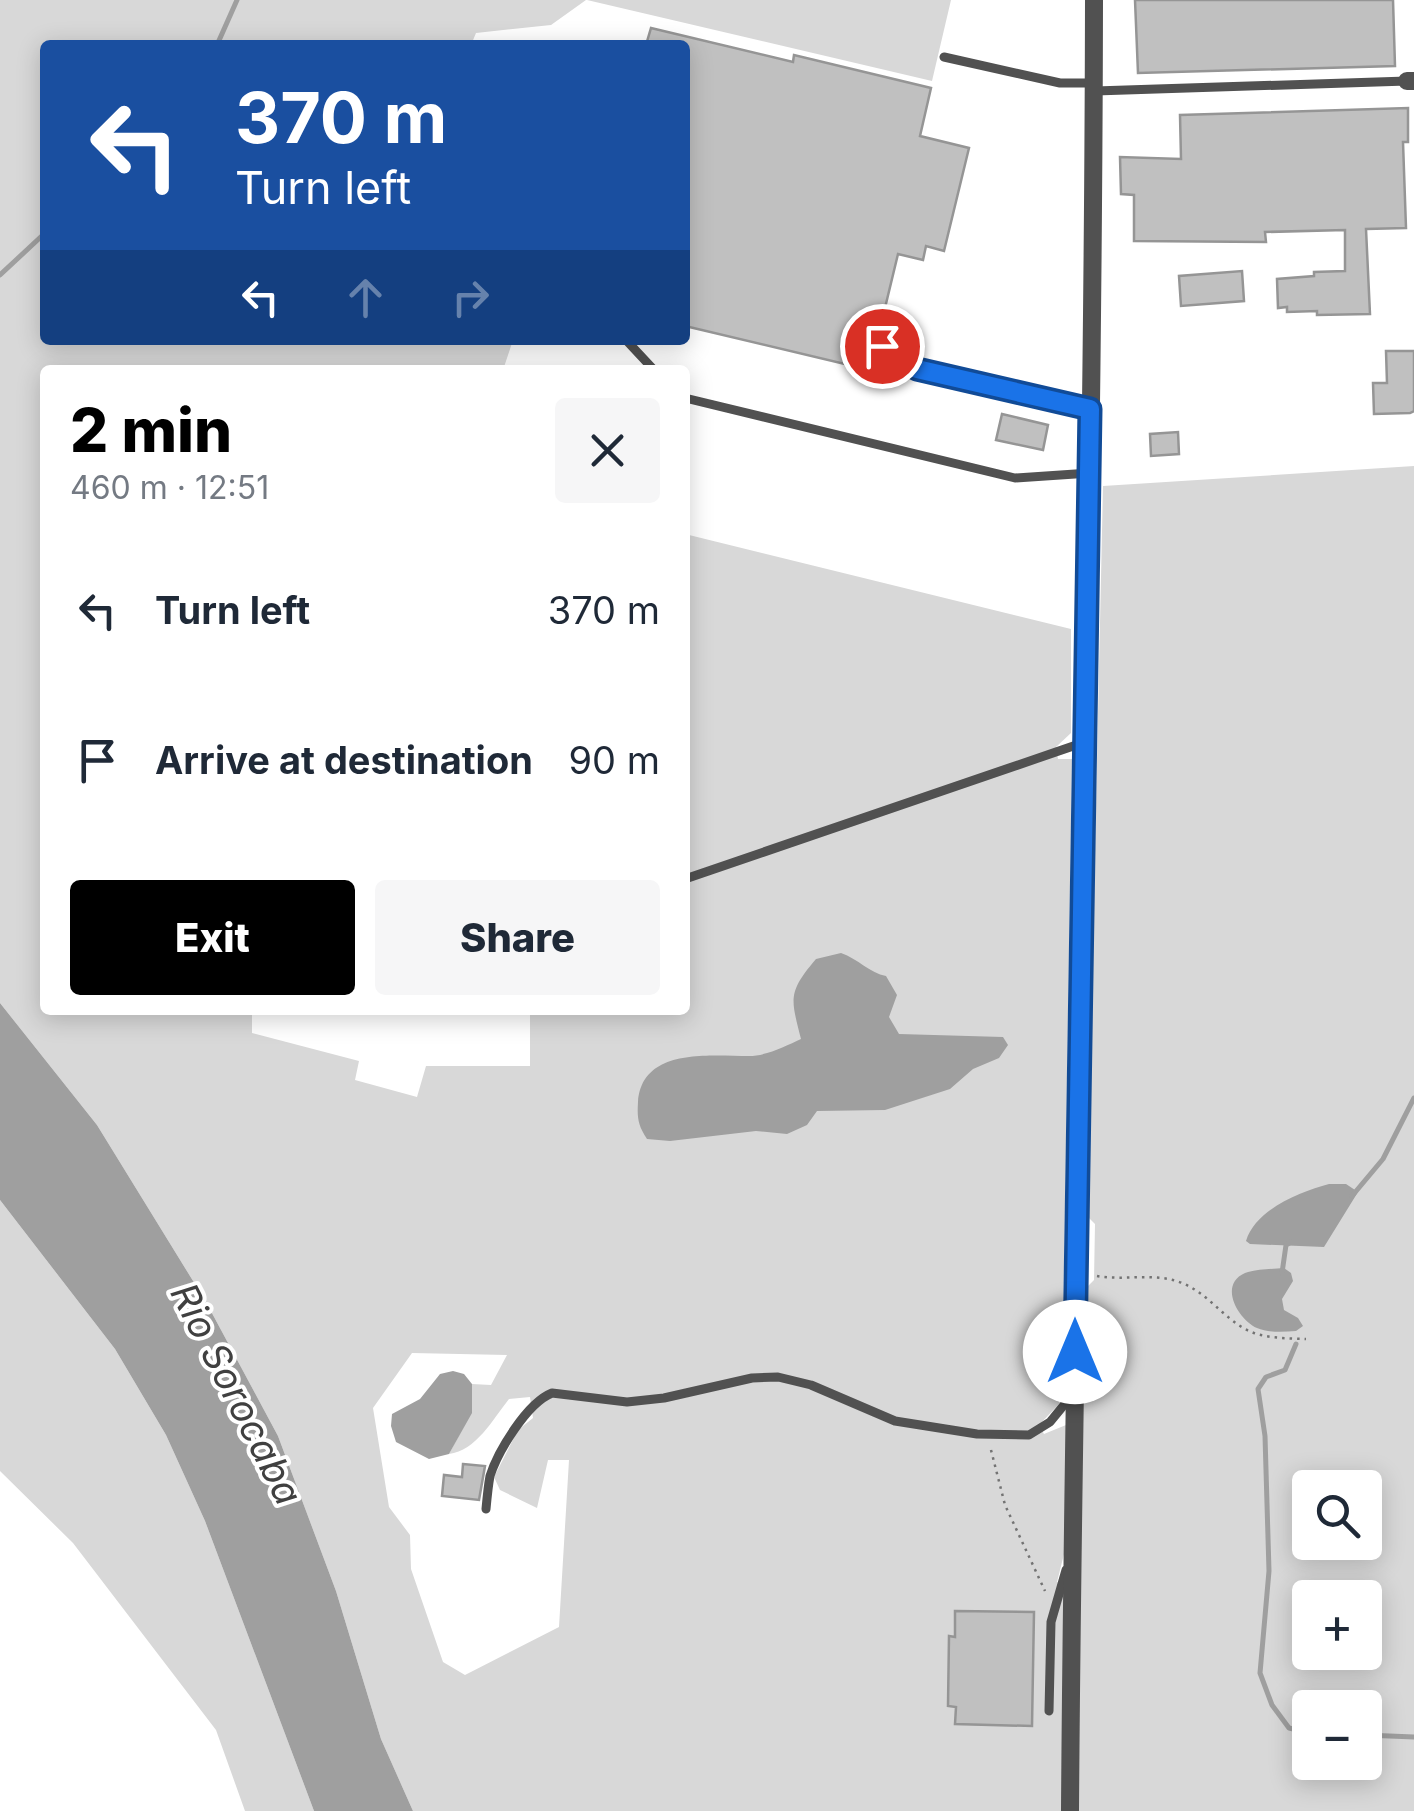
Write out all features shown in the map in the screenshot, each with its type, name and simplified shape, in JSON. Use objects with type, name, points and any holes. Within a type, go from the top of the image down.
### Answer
[{"type":"street","points":[[1070,1811],[1094,0]]},
{"type":"lane","points":[[944,58],[1094,87],[1410,81]]},
{"type":"lane","points":[[631,345],[649,365]]},
{"type":"lane","points":[[882,346],[917,369],[1090,409]]},
{"type":"lane","points":[[690,399],[1015,478],[1090,474]]},
{"type":"lane","points":[[690,877],[1087,741]]},
{"type":"lane","points":[[486,1509],[491,1475],[514,1428],[544,1396],[552,1393],[627,1402],[664,1398],[752,1378],[778,1377],[811,1385],[895,1420],[978,1434],[1034,1434],[1050,1422],[1074,1392]]},
{"type":"lane","points":[[1050,1711],[1051,1622],[1061,1584],[1073,1560]]},
{"type":"path","points":[[1075,1274],[1171,1280],[1198,1290],[1247,1330],[1306,1339]]},
{"type":"path","points":[[978,1434],[990,1447],[1011,1520],[1045,1590]]},
{"type":"shaded area","points":[[0,0],[586,0],[551,25],[476,33],[473,40],[40,40],[40,345],[511,345],[505,365],[40,365],[40,1015],[252,1015],[252,1033],[359,1061],[355,1080],[417,1097],[426,1066],[530,1066],[530,1015],[690,1015],[690,535],[1071,629],[1071,733],[1056,747],[1058,759],[1072,759],[1062,1393],[1059,1404],[1039,1425],[1044,1434],[1066,1425],[1066,1546],[1057,1582],[1066,1587],[1064,1811],[413,1811],[381,1739],[336,1591],[278,1436],[206,1302],[97,1125],[0,1003]],"holes":[[[412,1353],[507,1355],[491,1385],[472,1384],[471,1413],[449,1454],[476,1441],[509,1399],[530,1397],[533,1418],[518,1430],[494,1477],[500,1490],[537,1508],[548,1460],[569,1460],[559,1627],[465,1675],[443,1662],[411,1569],[410,1535],[389,1507],[373,1408]]]},
{"type":"shaded area","points":[[587,0],[951,0],[932,81]]},
{"type":"shaded area","points":[[1414,466],[1414,1811],[1075,1811],[1085,1289],[1094,1280],[1095,1224],[1087,1216],[1103,486]]},
{"type":"shaded area","points":[[0,1200],[115,1349],[166,1435],[205,1521],[314,1811],[245,1811],[216,1730],[73,1543],[0,1471]]},
{"type":"water","points":[[841,953],[886,976],[897,995],[889,1017],[899,1034],[1003,1037],[1008,1045],[999,1058],[973,1069],[950,1089],[885,1110],[817,1111],[807,1125],[787,1134],[756,1131],[670,1141],[647,1139],[639,1121],[638,1102],[642,1084],[652,1072],[680,1058],[756,1056],[801,1039],[794,1005],[800,980],[816,959]]},
{"type":"water","name":"Rio Sorocaba","points":[[0,1003],[97,1125],[206,1302],[278,1436],[336,1591],[381,1739],[413,1811],[314,1811],[205,1521],[166,1435],[115,1349],[0,1200]]},
{"type":"water","points":[[1329,1184],[1346,1184],[1358,1192],[1324,1247],[1246,1241],[1269,1211]]},
{"type":"water","points":[[1284,1268],[1293,1281],[1282,1299],[1284,1310],[1303,1326],[1286,1332],[1257,1328],[1238,1310],[1233,1285],[1245,1273]]},
{"type":"water","points":[[440,1374],[464,1374],[472,1384],[472,1413],[449,1454],[429,1459],[396,1442],[392,1414],[420,1399]]},
{"type":"building","points":[[1135,0],[1393,0],[1395,66],[1138,73]]},
{"type":"building","points":[[651,28],[793,62],[794,55],[931,88],[920,136],[969,148],[944,251],[926,246],[923,260],[898,254],[870,370],[690,327],[690,40],[647,40]]},
{"type":"building","points":[[1408,108],[1408,142],[1403,142],[1406,228],[1366,229],[1370,314],[1317,315],[1317,311],[1287,312],[1287,307],[1278,308],[1277,279],[1345,271],[1345,230],[1265,232],[1266,242],[1134,241],[1134,195],[1121,194],[1120,157],[1181,159],[1180,115]]},
{"type":"building","points":[[1242,271],[1244,301],[1181,306],[1179,276]]},
{"type":"building","points":[[1386,351],[1414,351],[1414,411],[1410,413],[1374,414],[1373,383],[1387,383]]},
{"type":"building","points":[[1002,414],[1048,425],[1043,450],[996,440]]},
{"type":"building","points":[[1178,432],[1179,454],[1151,456],[1150,434]]},
{"type":"building","points":[[463,1464],[485,1466],[479,1500],[442,1496],[444,1475],[462,1477]]},
{"type":"building","points":[[955,1611],[1034,1612],[1032,1726],[955,1724],[956,1707],[948,1706],[949,1636],[955,1637]]},
{"type":"waterway","points":[[219,40],[237,0]]},
{"type":"waterway","points":[[0,275],[40,238]]},
{"type":"waterway","points":[[1352,1196],[1383,1159],[1414,1098]]},
{"type":"waterway","points":[[1282,1273],[1286,1245],[1291,1242]]},
{"type":"waterway","points":[[1292,1729],[1272,1705],[1260,1673],[1269,1571],[1265,1436],[1258,1389],[1266,1377],[1285,1370],[1296,1344]]},
{"type":"waterway","points":[[1382,1736],[1414,1737]]},
{"type":"route","points":[[882,346],[917,369],[1090,409],[1075,1352]]}]
